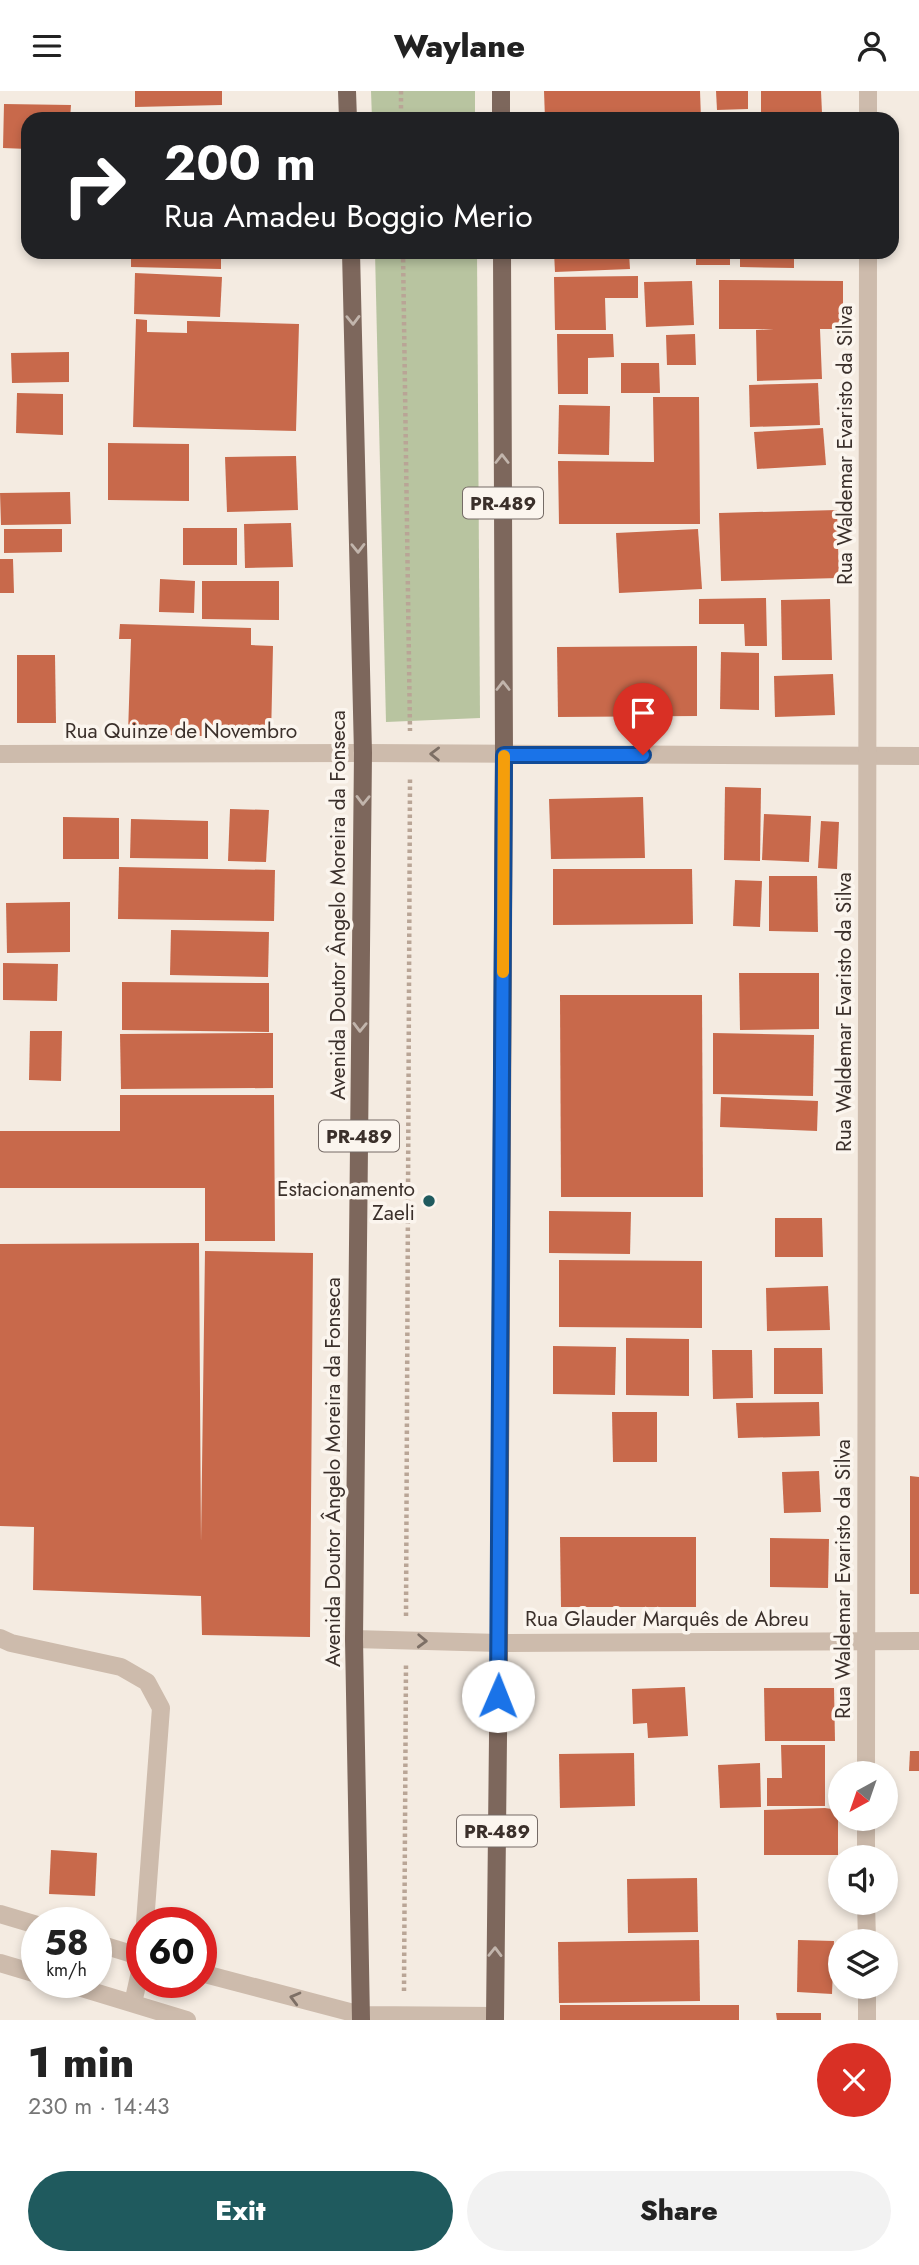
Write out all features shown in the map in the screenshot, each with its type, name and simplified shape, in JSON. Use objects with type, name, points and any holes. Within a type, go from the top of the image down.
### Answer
[{"type":"main road","points":[[347,91],[348,112]]},
{"type":"main road","points":[[501,91],[501,112]]},
{"type":"main road","name":"Avenida Doutor Ângelo Moreira da Fonseca","points":[[351,259],[363,753],[354,1639],[361,2018]]},
{"type":"main road","name":"PR-489","points":[[495,2018],[504,755],[502,259]]},
{"type":"street","points":[[868,91],[868,112]]},
{"type":"street","name":"Rua Waldemar Evaristo da Silva","points":[[866,1761],[868,259]]},
{"type":"street","name":"Rua Quinze de Novembro","points":[[0,754],[919,756]]},
{"type":"street","points":[[0,1638],[11,1643],[121,1667],[147,1682],[161,1708],[146,1907]]},
{"type":"street","name":"Rua Glauder Marquês de Abreu","points":[[354,1639],[499,1643],[919,1641]]},
{"type":"street","points":[[0,1914],[21,1920]]},
{"type":"street","points":[[0,1963],[21,1969]]},
{"type":"street","points":[[217,1978],[361,2018],[495,2018]]},
{"type":"street","points":[[112,1997],[187,2020]]},
{"type":"street","points":[[133,2003],[134,1998]]},
{"type":"street","points":[[867,1999],[867,2020]]},
{"type":"path","points":[[401,91],[401,112]]},
{"type":"path","points":[[403,259],[411,753],[404,2016]]},
{"type":"green space","points":[[371,91],[475,91],[475,112],[372,112]]},
{"type":"green space","points":[[375,259],[477,259],[480,718],[386,722]]},
{"type":"building","points":[[135,91],[222,91],[222,105],[135,107]]},
{"type":"building","points":[[544,91],[700,91],[701,112],[545,112]]},
{"type":"building","points":[[716,91],[748,91],[748,109],[717,110]]},
{"type":"building","points":[[761,91],[821,91],[822,112],[761,112]]},
{"type":"building","points":[[4,104],[71,105],[70,112],[21,112],[21,149],[3,148]]},
{"type":"building","points":[[131,259],[221,259],[221,269],[131,267]]},
{"type":"building","points":[[554,259],[629,259],[630,269],[555,272]]},
{"type":"building","points":[[696,259],[730,259],[730,265],[696,265]]},
{"type":"building","points":[[740,259],[794,259],[794,268],[740,267]]},
{"type":"building","points":[[135,273],[222,277],[220,317],[134,314]]},
{"type":"building","points":[[638,276],[638,298],[605,298],[606,330],[555,330],[554,277]]},
{"type":"building","points":[[719,280],[843,281],[843,329],[820,329],[822,379],[757,381],[756,330],[774,329],[719,329]]},
{"type":"building","points":[[692,281],[694,325],[646,327],[644,282]]},
{"type":"building","points":[[136,319],[147,320],[147,332],[187,333],[187,321],[299,324],[296,431],[133,427]]},
{"type":"building","points":[[557,334],[613,334],[614,357],[588,358],[588,394],[558,394]]},
{"type":"building","points":[[695,334],[696,365],[667,365],[666,335]]},
{"type":"building","points":[[69,352],[69,382],[12,383],[11,353]]},
{"type":"building","points":[[621,363],[659,363],[660,393],[621,393]]},
{"type":"building","points":[[818,383],[820,425],[750,427],[749,385]]},
{"type":"building","points":[[17,393],[63,394],[63,435],[16,433]]},
{"type":"building","points":[[653,397],[699,397],[700,524],[559,524],[558,461],[654,462]]},
{"type":"building","points":[[559,405],[610,406],[609,455],[558,454]]},
{"type":"building","points":[[823,428],[826,465],[757,469],[754,432]]},
{"type":"building","points":[[108,443],[189,444],[189,501],[108,500]]},
{"type":"building","points":[[296,456],[298,510],[227,512],[225,457]]},
{"type":"building","points":[[70,492],[71,524],[1,525],[0,493]]},
{"type":"building","points":[[837,510],[839,578],[721,581],[719,513]]},
{"type":"building","points":[[291,523],[293,567],[245,568],[244,524]]},
{"type":"building","points":[[183,528],[237,528],[237,565],[183,565]]},
{"type":"building","points":[[4,529],[62,529],[62,552],[4,553]]},
{"type":"building","points":[[698,529],[702,589],[619,593],[616,533]]},
{"type":"building","points":[[0,559],[13,559],[14,593],[0,593]]},
{"type":"building","points":[[160,579],[195,581],[194,613],[159,612]]},
{"type":"building","points":[[202,581],[279,581],[279,620],[202,619]]},
{"type":"building","points":[[766,598],[767,646],[745,646],[744,624],[699,624],[699,599]]},
{"type":"building","points":[[830,599],[832,660],[782,660],[781,600]]},
{"type":"building","points":[[120,624],[251,628],[251,645],[273,646],[271,738],[128,734],[131,639],[119,639]]},
{"type":"building","points":[[697,646],[697,716],[558,717],[557,647]]},
{"type":"building","points":[[721,652],[759,653],[759,710],[720,709]]},
{"type":"building","points":[[17,655],[55,655],[56,723],[17,723]]},
{"type":"building","points":[[833,674],[835,715],[775,717],[774,676]]},
{"type":"building","points":[[725,787],[761,788],[760,861],[724,860]]},
{"type":"building","points":[[643,797],[645,858],[551,859],[549,799]]},
{"type":"building","points":[[230,809],[269,810],[266,862],[228,861]]},
{"type":"building","points":[[764,814],[811,816],[809,862],[762,860]]},
{"type":"building","points":[[63,817],[119,818],[119,859],[63,859]]},
{"type":"building","points":[[131,819],[208,821],[208,859],[130,858]]},
{"type":"building","points":[[821,821],[839,822],[837,869],[818,868]]},
{"type":"building","points":[[119,867],[275,870],[274,921],[118,919]]},
{"type":"building","points":[[553,869],[692,869],[693,924],[553,925]]},
{"type":"building","points":[[769,876],[817,876],[818,932],[769,931]]},
{"type":"building","points":[[735,880],[762,881],[760,927],[733,926]]},
{"type":"building","points":[[70,902],[70,952],[7,953],[6,903]]},
{"type":"building","points":[[171,930],[269,932],[268,977],[170,975]]},
{"type":"building","points":[[3,963],[58,964],[57,1001],[3,1000]]},
{"type":"building","points":[[739,973],[819,973],[819,1029],[740,1030]]},
{"type":"building","points":[[122,982],[269,983],[269,1032],[122,1030]]},
{"type":"building","points":[[560,995],[702,995],[703,1197],[561,1197]]},
{"type":"building","points":[[30,1031],[62,1031],[61,1081],[29,1080]]},
{"type":"building","points":[[273,1033],[273,1088],[121,1089],[120,1034]]},
{"type":"building","points":[[713,1033],[814,1035],[813,1096],[713,1094]]},
{"type":"building","points":[[120,1095],[274,1095],[275,1241],[205,1241],[205,1188],[0,1188],[0,1131],[120,1131]]},
{"type":"building","points":[[721,1097],[818,1101],[817,1131],[720,1127]]},
{"type":"building","points":[[549,1211],[631,1212],[630,1254],[549,1253]]},
{"type":"building","points":[[775,1218],[822,1218],[823,1257],[775,1257]]},
{"type":"building","points":[[199,1243],[201,1543],[205,1251],[313,1253],[310,1637],[202,1635],[201,1596],[33,1590],[34,1527],[0,1526],[0,1244]]},
{"type":"building","points":[[559,1260],[702,1261],[702,1328],[559,1327]]},
{"type":"building","points":[[828,1286],[830,1330],[767,1331],[766,1288]]},
{"type":"building","points":[[626,1338],[689,1339],[689,1396],[626,1395]]},
{"type":"building","points":[[553,1346],[616,1347],[615,1395],[553,1394]]},
{"type":"building","points":[[774,1348],[822,1348],[823,1394],[774,1394]]},
{"type":"building","points":[[712,1350],[752,1350],[753,1398],[713,1399]]},
{"type":"building","points":[[819,1402],[820,1436],[738,1438],[736,1403]]},
{"type":"building","points":[[612,1412],[657,1412],[657,1462],[613,1462]]},
{"type":"building","points":[[819,1471],[821,1512],[784,1513],[782,1472]]},
{"type":"building","points":[[910,1476],[919,1477],[919,1594],[910,1594]]},
{"type":"building","points":[[560,1537],[696,1537],[696,1607],[561,1607]]},
{"type":"building","points":[[770,1538],[829,1539],[828,1588],[770,1587]]},
{"type":"building","points":[[685,1687],[688,1736],[648,1738],[647,1723],[633,1724],[632,1689]]},
{"type":"building","points":[[764,1688],[834,1688],[835,1741],[765,1741]]},
{"type":"building","points":[[781,1745],[825,1745],[825,1806],[767,1806],[767,1778],[782,1778]]},
{"type":"building","points":[[910,1751],[919,1751],[919,1771],[909,1771]]},
{"type":"building","points":[[634,1753],[635,1806],[560,1808],[559,1754]]},
{"type":"building","points":[[760,1763],[761,1807],[720,1808],[718,1765]]},
{"type":"building","points":[[828,1808],[828,1831],[838,1831],[838,1845],[828,1845],[828,1855],[764,1855],[764,1810]]},
{"type":"building","points":[[51,1850],[97,1853],[95,1896],[49,1894]]},
{"type":"building","points":[[697,1878],[698,1932],[628,1933],[627,1879]]},
{"type":"building","points":[[699,1940],[700,2001],[559,2003],[558,1942]]},
{"type":"building","points":[[798,1940],[828,1941],[828,1994],[797,1992]]},
{"type":"building","points":[[560,2005],[739,2005],[739,2020],[560,2020]]},
{"type":"building","points":[[776,2013],[821,2013],[821,2020],[777,2020]]},
{"type":"slow traffic","points":[[503,972],[504,756]]},
{"type":"place","name":"Estacionamento Zaeli","points":[[429,1201]]},
{"type":"route","points":[[498,1696],[504,755],[643,755]]}]
